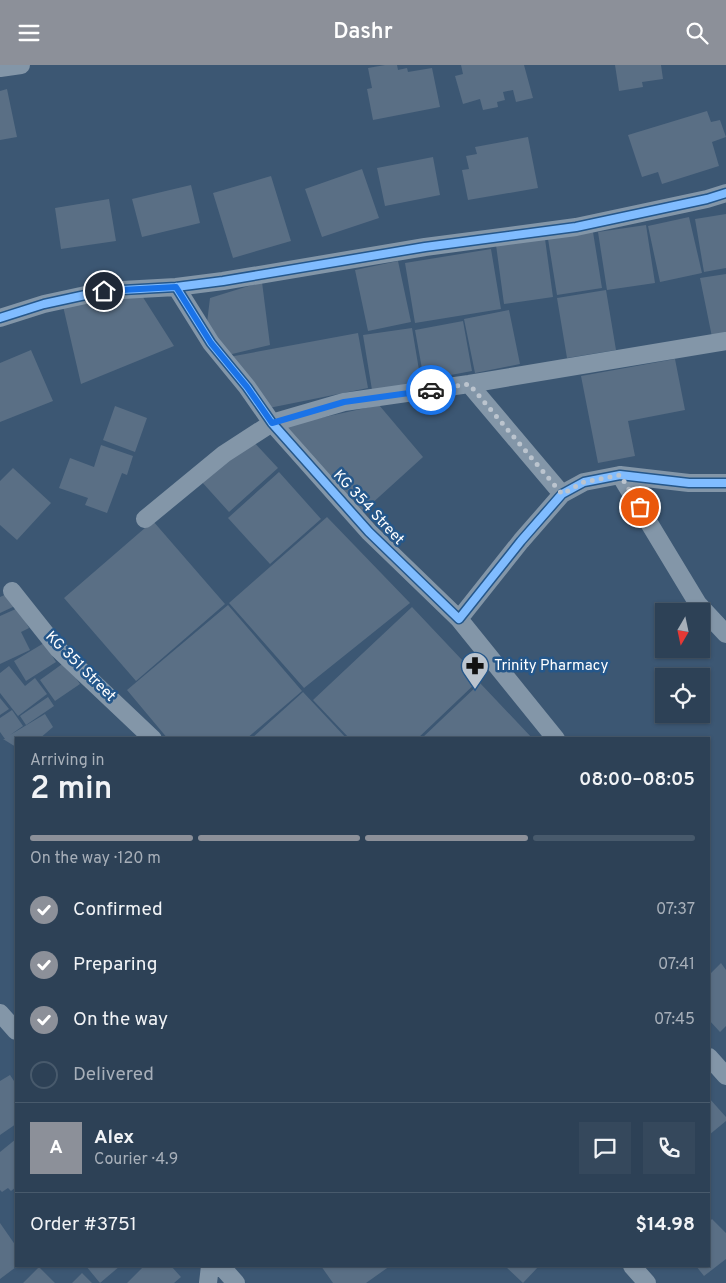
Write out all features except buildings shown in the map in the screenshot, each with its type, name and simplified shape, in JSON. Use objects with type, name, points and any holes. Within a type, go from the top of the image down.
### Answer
[{"type":"street","points":[[0,68],[21,65]]},
{"type":"street","points":[[0,318],[44,304],[104,291],[176,287],[223,281],[425,247],[576,227],[707,199],[726,193]]},
{"type":"street","name":"KG 354 Street","points":[[176,287],[211,343],[247,387],[272,423],[369,532],[459,619],[554,737]]},
{"type":"street","points":[[145,519],[224,454],[272,423],[344,402],[469,384],[726,341]]},
{"type":"street","points":[[469,384],[562,494]]},
{"type":"street","points":[[620,475],[698,604],[726,634]]},
{"type":"street","points":[[459,619],[520,541],[562,494],[584,482],[620,475],[689,483],[726,483]]},
{"type":"street","name":"KG 351 Street","points":[[12,591],[58,649],[151,737]]},
{"type":"street","points":[[0,1013],[15,1030]]},
{"type":"street","points":[[710,1058],[726,1076]]},
{"type":"street","points":[[208,1283],[210,1267]]},
{"type":"street","points":[[222,1267],[236,1283]]},
{"type":"street","points":[[633,1267],[647,1283]]},
{"type":"cycle path","points":[[0,318],[44,304],[104,291],[176,287],[223,281],[425,247],[576,227],[707,199],[726,193]]},
{"type":"cycle path","points":[[176,287],[211,343],[247,387],[272,423],[369,532],[459,619],[521,541],[562,494],[584,482],[620,475],[689,483],[726,483]]},
{"type":"way so far","points":[[431,390],[469,384],[562,494],[584,482],[620,475],[640,507]]},
{"type":"place","name":"Trinity Pharmacy","points":[[475,690]]},
{"type":"route","points":[[104,291],[176,287],[211,343],[247,387],[272,423],[344,402],[431,390]]}]
